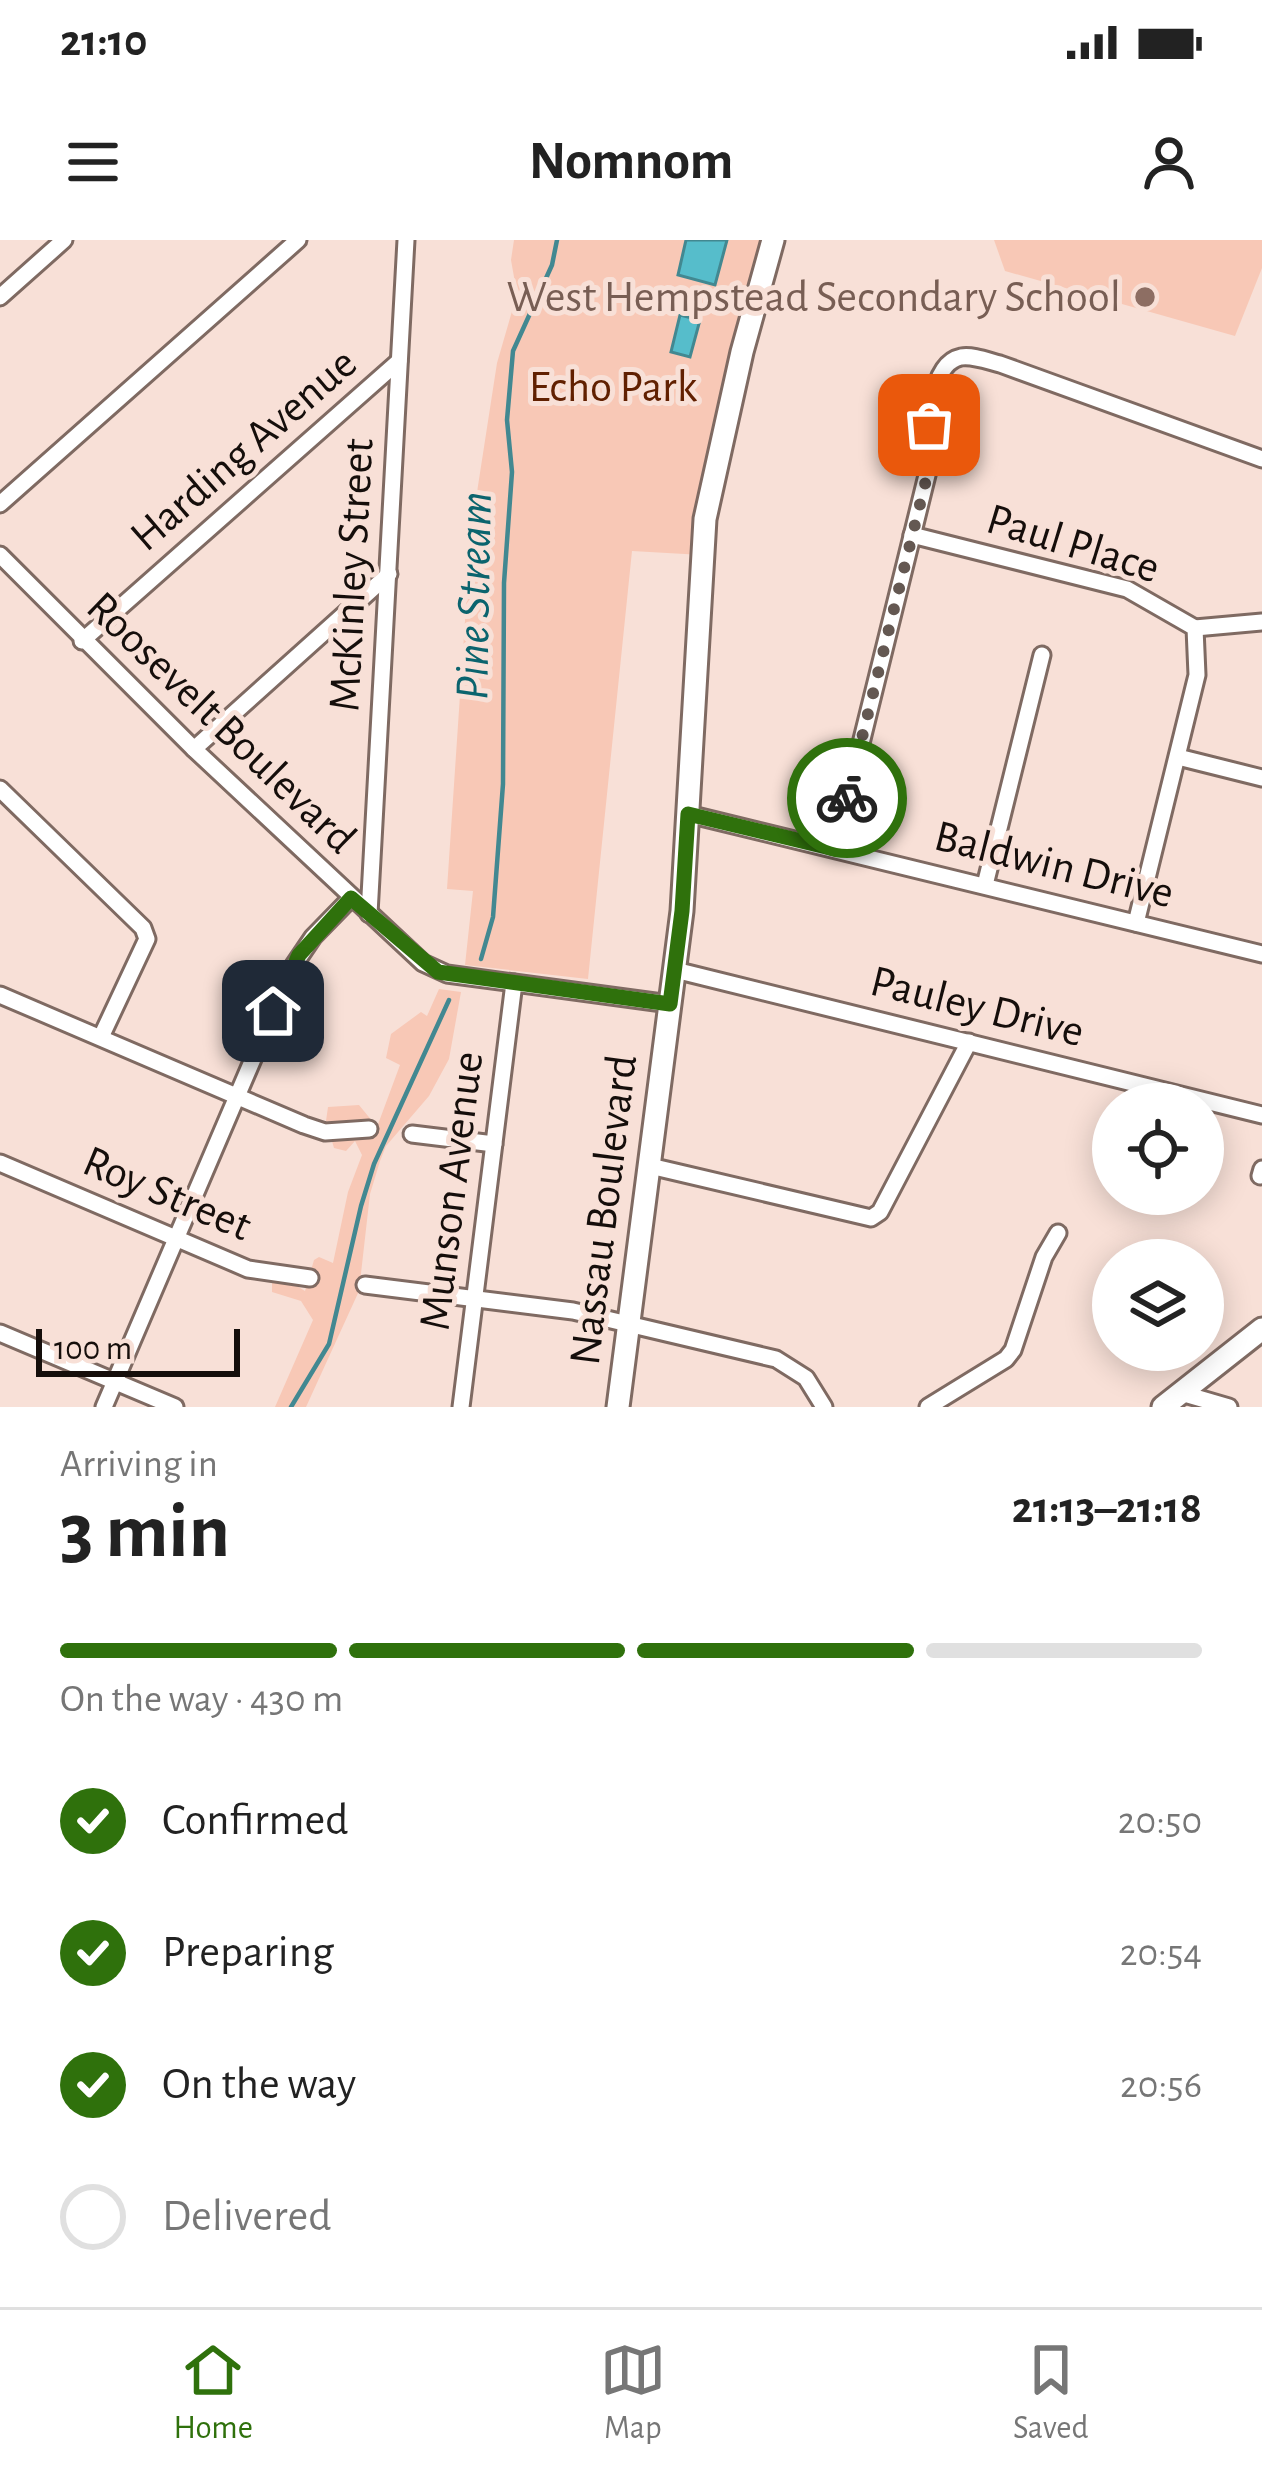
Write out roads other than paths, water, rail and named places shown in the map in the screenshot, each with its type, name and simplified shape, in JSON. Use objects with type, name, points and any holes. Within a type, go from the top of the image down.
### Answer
[{"type":"main road","name":"Nassau Boulevard","points":[[618,1407],[675,970],[705,519],[773,240]]},
{"type":"main road","points":[[1172,1400],[1262,1329]]},
{"type":"street","points":[[0,297],[64,240]]},
{"type":"street","points":[[0,504],[298,240]]},
{"type":"street","name":"McKinley Street","points":[[369,914],[406,240]]},
{"type":"street","points":[[835,849],[930,464],[929,425],[944,368],[968,356],[1000,364],[1262,459]]},
{"type":"street","name":"Harding Avenue","points":[[82,641],[399,361]]},
{"type":"street","name":"Paul Place","points":[[912,535],[1127,589],[1195,628],[1198,675],[1136,923]]},
{"type":"street","name":"Roosevelt Boulevard","points":[[0,555],[194,749],[351,898],[438,972],[670,1004]]},
{"type":"street","points":[[194,749],[389,574]]},
{"type":"street","points":[[1195,628],[1262,622]]},
{"type":"street","points":[[985,885],[1042,655]]},
{"type":"street","points":[[1178,757],[1262,778]]},
{"type":"street","points":[[0,789],[142,928],[147,940],[100,1037]]},
{"type":"street","name":"Baldwin Drive","points":[[688,814],[1262,954]]},
{"type":"street","points":[[104,1407],[292,968],[313,937],[351,898]]},
{"type":"street","name":"Pauley Drive","points":[[675,970],[1262,1115]]},
{"type":"street","name":"Munson Avenue","points":[[461,1407],[514,983]]},
{"type":"street","points":[[0,994],[325,1132],[370,1129]]},
{"type":"street","points":[[650,1166],[871,1218],[880,1212],[969,1042]]},
{"type":"street","points":[[412,1133],[494,1144]]},
{"type":"street","name":"Roy Street","points":[[0,1163],[248,1269],[310,1278]]},
{"type":"street","points":[[928,1407],[1006,1359],[1044,1257],[1058,1233]]},
{"type":"street","points":[[364,1285],[573,1310],[788,1364],[806,1378],[824,1407]]},
{"type":"street","points":[[0,1333],[175,1407]]},
{"type":"street","points":[[1172,1400],[1228,1407]]},
{"type":"water","points":[[686,240],[727,240],[715,285],[678,275]]},
{"type":"water","points":[[680,315],[700,320],[690,357],[671,352]]},
{"type":"waterway","name":"Pine Stream","points":[[481,959],[493,917],[503,784],[504,583],[512,472],[507,420],[513,351],[552,265],[557,240]]},
{"type":"waterway","name":"Pine Stream","points":[[291,1407],[329,1344],[374,1164],[449,1000]]},
{"type":"place","name":"West Hempstead Secondary School","points":[[1145,297]]},
{"type":"park label","name":"Echo Park","points":[[613,387]]}]
